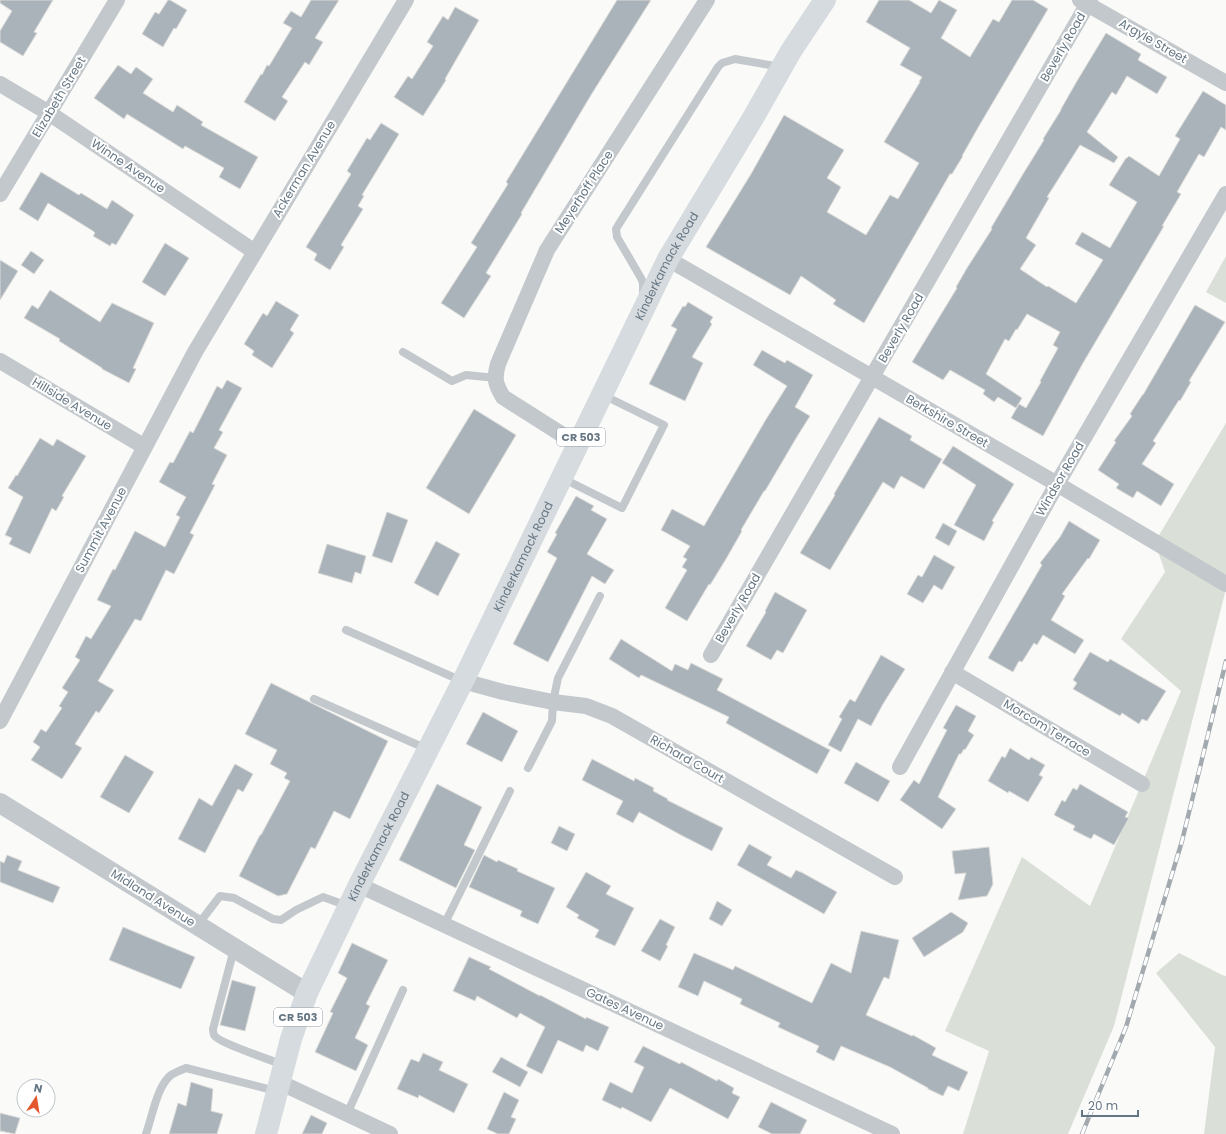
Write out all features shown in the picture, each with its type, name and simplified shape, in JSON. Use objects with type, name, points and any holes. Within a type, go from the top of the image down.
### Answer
[{"type":"main road","name":"Kinderkamack Road","points":[[266,1134],[291,1039],[307,993],[348,906],[463,682],[577,444],[668,259],[791,51],[825,0]]},
{"type":"street","name":"Elizabeth Street","points":[[0,194],[117,0]]},
{"type":"street","name":"Ackerman Avenue","points":[[203,339],[406,0]]},
{"type":"street","name":"Meyerhoff Place","points":[[496,378],[495,374],[498,364],[547,250],[707,0]]},
{"type":"street","name":"Argyle Street","points":[[1086,1],[1226,83]]},
{"type":"street","name":"Beverly Road","points":[[711,656],[873,377],[1086,1]]},
{"type":"street","name":"Winne Avenue","points":[[0,84],[49,113],[255,252]]},
{"type":"street","name":"Windsor Road","points":[[900,767],[1057,484],[1226,194]]},
{"type":"street","name":"Berkshire Street","points":[[668,259],[1057,484],[1226,584]]},
{"type":"street","name":"Summit Avenue","points":[[0,720],[203,339]]},
{"type":"street","name":"Hillside Avenue","points":[[0,361],[145,447]]},
{"type":"street","points":[[496,378],[497,386],[503,397],[577,444]]},
{"type":"street","name":"Morcom Terrace","points":[[952,672],[1142,784]]},
{"type":"street","name":"Richard Court","points":[[463,682],[553,702],[586,706],[612,716],[895,877]]},
{"type":"street","name":"Midland Avenue","points":[[0,803],[307,993]]},
{"type":"street","name":"Gates Avenue","points":[[359,885],[892,1134]]},
{"type":"street","points":[[280,1080],[390,1134]]},
{"type":"lane","points":[[644,308],[643,283],[617,237],[616,229],[718,67],[722,63],[735,59],[782,68]]},
{"type":"lane","points":[[403,352],[452,381],[466,375],[496,378]]},
{"type":"lane","points":[[561,478],[622,508],[664,425],[602,395]]},
{"type":"lane","points":[[528,768],[552,721],[553,702],[558,678],[600,596]]},
{"type":"lane","points":[[346,630],[463,682]]},
{"type":"lane","points":[[314,699],[428,750]]},
{"type":"lane","points":[[444,924],[510,791]]},
{"type":"lane","points":[[197,926],[220,896],[234,898],[273,919],[281,920],[296,910],[323,897],[348,906]]},
{"type":"lane","points":[[234,948],[213,1029],[214,1035],[218,1039],[231,1045],[280,1080]]},
{"type":"lane","points":[[347,1114],[403,990]]},
{"type":"lane","points":[[146,1134],[157,1099],[163,1086],[170,1076],[178,1071],[186,1068],[280,1080]]},
{"type":"shaded area","points":[[1226,256],[1226,303],[1206,292]]},
{"type":"shaded area","points":[[1226,423],[1226,589],[1114,1026],[1068,1134],[963,1134],[989,1051],[945,1031],[1022,857],[1090,906],[1181,691],[1121,639],[1165,572],[1155,542]]},
{"type":"shaded area","points":[[1179,953],[1226,976],[1226,1134],[1204,1134],[1215,1047],[1156,973]]},
{"type":"building","points":[[0,0],[53,0],[34,32],[37,33],[23,56],[0,42],[0,31],[12,11],[0,3]]},
{"type":"building","points":[[168,0],[187,10],[163,47],[142,34],[155,12],[159,14]]},
{"type":"building","points":[[311,0],[339,0],[315,38],[323,42],[309,65],[305,62],[282,97],[288,101],[275,121],[244,102],[267,65],[269,66],[292,28],[283,23],[291,11],[301,17]]},
{"type":"building","points":[[617,0],[651,0],[591,95],[521,213],[522,214],[486,273],[491,276],[464,318],[441,303],[477,247],[471,243],[508,184],[506,182]]},
{"type":"building","points":[[879,0],[909,0],[931,13],[939,0],[957,10],[941,38],[970,57],[993,19],[999,22],[1012,0],[1033,0],[1048,9],[864,323],[833,304],[836,300],[801,276],[790,295],[706,247],[751,174],[784,115],[844,150],[827,178],[841,187],[827,212],[866,235],[890,195],[898,199],[919,163],[884,142],[922,77],[900,65],[910,48],[866,22]]},
{"type":"building","points":[[455,7],[479,20],[445,79],[446,80],[423,116],[394,97],[408,76],[412,79],[433,46],[427,42],[443,16],[448,20]]},
{"type":"building","points":[[1106,33],[1141,54],[1138,60],[1167,77],[1157,94],[1127,76],[1116,95],[1112,92],[1087,132],[1118,157],[1114,163],[1080,145],[1047,197],[1049,198],[1026,238],[1036,245],[1020,269],[1047,287],[1048,286],[1076,303],[1103,260],[1075,244],[1082,232],[1110,248],[1137,202],[1109,185],[1126,158],[1129,156],[1159,176],[1180,139],[1175,136],[1203,91],[1226,105],[1226,130],[1221,127],[1204,157],[1199,154],[1177,192],[1181,194],[1162,226],[1164,226],[1083,363],[1043,436],[1011,418],[1019,404],[1026,408],[1041,382],[1040,381],[1058,348],[1053,345],[1060,332],[1027,314],[1009,341],[1005,339],[986,374],[1022,398],[1016,408],[998,397],[994,402],[983,394],[985,390],[950,370],[943,380],[912,362],[957,288],[956,287],[967,268],[992,229],[991,228]]},
{"type":"building","points":[[118,65],[131,74],[136,67],[153,79],[143,93],[173,112],[177,105],[203,122],[201,125],[258,157],[240,189],[219,177],[224,168],[185,146],[183,149],[127,114],[124,119],[94,98]]},
{"type":"building","points":[[381,123],[399,134],[362,195],[364,196],[358,206],[363,209],[341,245],[344,247],[330,270],[314,260],[317,254],[306,247],[351,174],[347,171],[367,138],[370,140]]},
{"type":"building","points":[[41,172],[79,195],[81,193],[107,209],[112,200],[134,215],[116,245],[112,243],[110,246],[93,236],[95,233],[93,231],[48,203],[38,221],[19,209]]},
{"type":"building","points":[[165,243],[189,258],[165,296],[142,282]]},
{"type":"building","points":[[31,251],[44,260],[34,274],[21,265]]},
{"type":"building","points":[[0,260],[18,271],[0,300]]},
{"type":"building","points":[[50,290],[100,322],[112,303],[154,323],[133,368],[136,369],[129,383],[102,369],[59,341],[60,339],[24,318],[32,305],[38,309]]},
{"type":"building","points":[[276,301],[299,315],[290,330],[294,333],[272,368],[252,355],[254,351],[244,344],[263,313],[267,316]]},
{"type":"building","points":[[688,302],[713,317],[710,322],[712,324],[692,357],[703,363],[685,401],[649,384],[677,329],[671,326],[683,306],[685,307]]},
{"type":"building","points":[[1195,305],[1225,322],[1189,381],[1191,382],[1180,401],[1179,400],[1153,441],[1156,443],[1142,464],[1174,484],[1161,506],[1137,491],[1133,498],[1116,488],[1119,484],[1098,470],[1116,442],[1114,441],[1132,416],[1130,414],[1143,395]]},
{"type":"building","points":[[762,350],[785,363],[787,360],[813,375],[795,407],[810,416],[741,530],[742,531],[726,559],[687,621],[665,608],[687,570],[682,567],[687,559],[683,557],[690,546],[661,530],[672,509],[704,526],[787,386],[753,365]]},
{"type":"building","points":[[227,380],[242,388],[219,430],[223,432],[214,448],[227,455],[212,484],[215,485],[190,533],[194,535],[174,574],[166,570],[141,621],[135,619],[98,681],[114,690],[99,713],[96,711],[75,744],[82,748],[62,779],[31,760],[40,747],[33,742],[41,729],[46,732],[62,708],[59,706],[68,692],[62,688],[80,660],[75,657],[86,636],[91,639],[111,606],[97,600],[113,569],[115,570],[135,531],[165,547],[180,517],[176,515],[186,497],[159,482],[170,462],[173,463],[190,431],[193,433],[217,386],[222,389]]},
{"type":"building","points":[[474,409],[516,435],[469,514],[426,488]]},
{"type":"building","points":[[879,417],[912,436],[910,440],[942,459],[924,489],[901,476],[894,489],[883,482],[830,570],[800,553]]},
{"type":"building","points":[[40,438],[53,446],[57,439],[86,456],[62,496],[64,497],[56,511],[52,508],[30,554],[9,544],[12,538],[5,535],[23,497],[8,488]]},
{"type":"building","points":[[953,446],[1014,484],[992,521],[994,522],[984,541],[954,525],[976,485],[942,463]]},
{"type":"building","points":[[576,496],[594,506],[591,510],[607,519],[587,554],[614,570],[605,584],[592,576],[548,662],[513,644],[557,558],[547,552],[557,534],[555,533]]},
{"type":"building","points":[[387,512],[408,520],[392,563],[372,556]]},
{"type":"building","points":[[1069,521],[1100,540],[1089,559],[1088,558],[1062,594],[1065,596],[1051,620],[1084,640],[1075,654],[1043,635],[1037,645],[1034,643],[1022,662],[1019,661],[1013,672],[988,658],[1042,565],[1040,563],[1060,537]]},
{"type":"building","points":[[943,523],[957,531],[949,546],[935,538]]},
{"type":"building","points":[[436,541],[460,554],[438,596],[414,583]]},
{"type":"building","points":[[327,544],[366,556],[361,574],[355,572],[352,583],[318,573]]},
{"type":"building","points":[[934,555],[955,567],[942,590],[934,585],[923,603],[907,594],[918,575],[922,577]]},
{"type":"building","points":[[775,592],[807,610],[783,653],[777,650],[771,660],[746,646],[766,612],[765,611]]},
{"type":"building","points":[[621,639],[672,671],[675,664],[688,670],[691,663],[723,679],[717,690],[830,750],[817,774],[726,723],[729,717],[641,675],[639,678],[609,659]]},
{"type":"building","points":[[1090,652],[1108,662],[1110,659],[1166,691],[1147,721],[1142,719],[1139,724],[1122,713],[1120,716],[1073,689],[1077,683],[1073,680]]},
{"type":"building","points":[[881,655],[905,669],[871,726],[858,719],[841,752],[828,745],[842,719],[839,717],[850,699],[855,702]]},
{"type":"building","points":[[271,683],[388,741],[350,819],[334,811],[315,849],[311,847],[287,894],[278,896],[239,876],[290,781],[284,778],[287,773],[270,764],[277,750],[245,734]]},
{"type":"building","points":[[956,705],[976,716],[968,731],[974,735],[965,750],[964,749],[961,754],[959,754],[938,797],[956,809],[942,829],[900,800],[914,780],[919,784],[947,730],[943,728]]},
{"type":"building","points":[[483,712],[518,731],[502,762],[466,744]]},
{"type":"building","points":[[1010,748],[1029,760],[1031,757],[1045,765],[1039,775],[1043,777],[1028,802],[1009,791],[1008,793],[988,781],[1002,756],[1005,758]]},
{"type":"building","points":[[125,755],[154,772],[129,813],[100,797]]},
{"type":"building","points":[[592,759],[634,781],[635,778],[654,788],[653,791],[668,799],[667,800],[723,828],[712,851],[639,812],[633,823],[616,814],[623,801],[582,780]]},
{"type":"building","points":[[856,762],[890,781],[878,802],[844,783]]},
{"type":"building","points":[[235,764],[253,774],[243,792],[238,789],[205,853],[178,839],[199,798],[212,806]]},
{"type":"building","points":[[437,784],[482,807],[464,845],[475,850],[456,888],[399,860]]},
{"type":"building","points":[[1080,784],[1128,812],[1125,817],[1129,818],[1114,845],[1094,834],[1091,839],[1073,830],[1075,826],[1054,815],[1062,800],[1065,802],[1073,788],[1077,790]]},
{"type":"building","points":[[559,826],[575,834],[567,851],[551,843]]},
{"type":"building","points":[[749,844],[772,857],[767,865],[791,878],[796,870],[837,892],[824,914],[737,865]]},
{"type":"building","points":[[989,847],[993,884],[987,896],[958,900],[966,873],[955,874],[952,851]]},
{"type":"building","points":[[7,855],[22,861],[18,870],[60,887],[53,903],[0,882],[0,861],[4,863]]},
{"type":"building","points":[[484,855],[497,862],[498,860],[518,869],[517,871],[555,888],[538,924],[520,916],[522,911],[469,887]]},
{"type":"building","points":[[586,872],[611,886],[606,894],[634,908],[615,946],[595,937],[599,930],[577,918],[579,915],[566,907]]},
{"type":"building","points":[[717,901],[732,910],[722,926],[709,919]]},
{"type":"building","points":[[951,912],[968,923],[963,932],[924,957],[912,938]]},
{"type":"building","points":[[660,919],[675,927],[666,945],[668,946],[660,961],[641,951]]},
{"type":"building","points":[[123,927],[195,957],[181,989],[109,960]]},
{"type":"building","points":[[861,931],[899,940],[889,979],[884,977],[866,1015],[912,1036],[913,1035],[936,1048],[932,1055],[968,1072],[959,1091],[948,1086],[943,1096],[890,1067],[841,1046],[834,1061],[816,1052],[819,1046],[778,1027],[780,1023],[740,1004],[742,999],[704,981],[698,996],[678,987],[694,953],[733,970],[735,966],[812,1003],[831,963],[851,973]]},
{"type":"building","points":[[352,943],[388,960],[366,1004],[370,1006],[355,1038],[368,1045],[356,1071],[315,1052],[333,1013],[330,1012],[347,978],[338,973]]},
{"type":"building","points":[[469,957],[491,967],[489,969],[586,1019],[586,1017],[609,1027],[598,1051],[586,1045],[583,1052],[558,1040],[542,1074],[526,1066],[545,1027],[520,1013],[517,1018],[477,996],[475,1001],[453,991]]},
{"type":"building","points":[[232,980],[256,987],[245,1031],[220,1025]]},
{"type":"building","points":[[643,1046],[680,1064],[681,1062],[717,1081],[718,1079],[734,1088],[732,1093],[740,1097],[728,1119],[670,1088],[651,1122],[622,1107],[621,1109],[602,1100],[610,1082],[632,1093],[644,1067],[634,1062]]},
{"type":"building","points":[[423,1053],[443,1062],[439,1070],[468,1084],[454,1113],[419,1095],[418,1098],[397,1089],[411,1059],[419,1062]]},
{"type":"building","points":[[501,1057],[528,1072],[520,1087],[492,1072]]},
{"type":"building","points":[[191,1082],[213,1089],[211,1111],[223,1114],[217,1134],[169,1134],[178,1103],[186,1106]]},
{"type":"building","points":[[504,1092],[519,1100],[511,1117],[516,1119],[509,1134],[498,1134],[487,1129]]},
{"type":"building","points":[[771,1102],[807,1120],[800,1134],[772,1134],[758,1127]]},
{"type":"building","points":[[0,1113],[20,1118],[15,1134],[0,1131]]},
{"type":"building","points":[[311,1115],[327,1123],[322,1134],[302,1134]]},
{"type":"railway","points":[[1082,1134],[1126,1027],[1182,841],[1226,661]]}]
